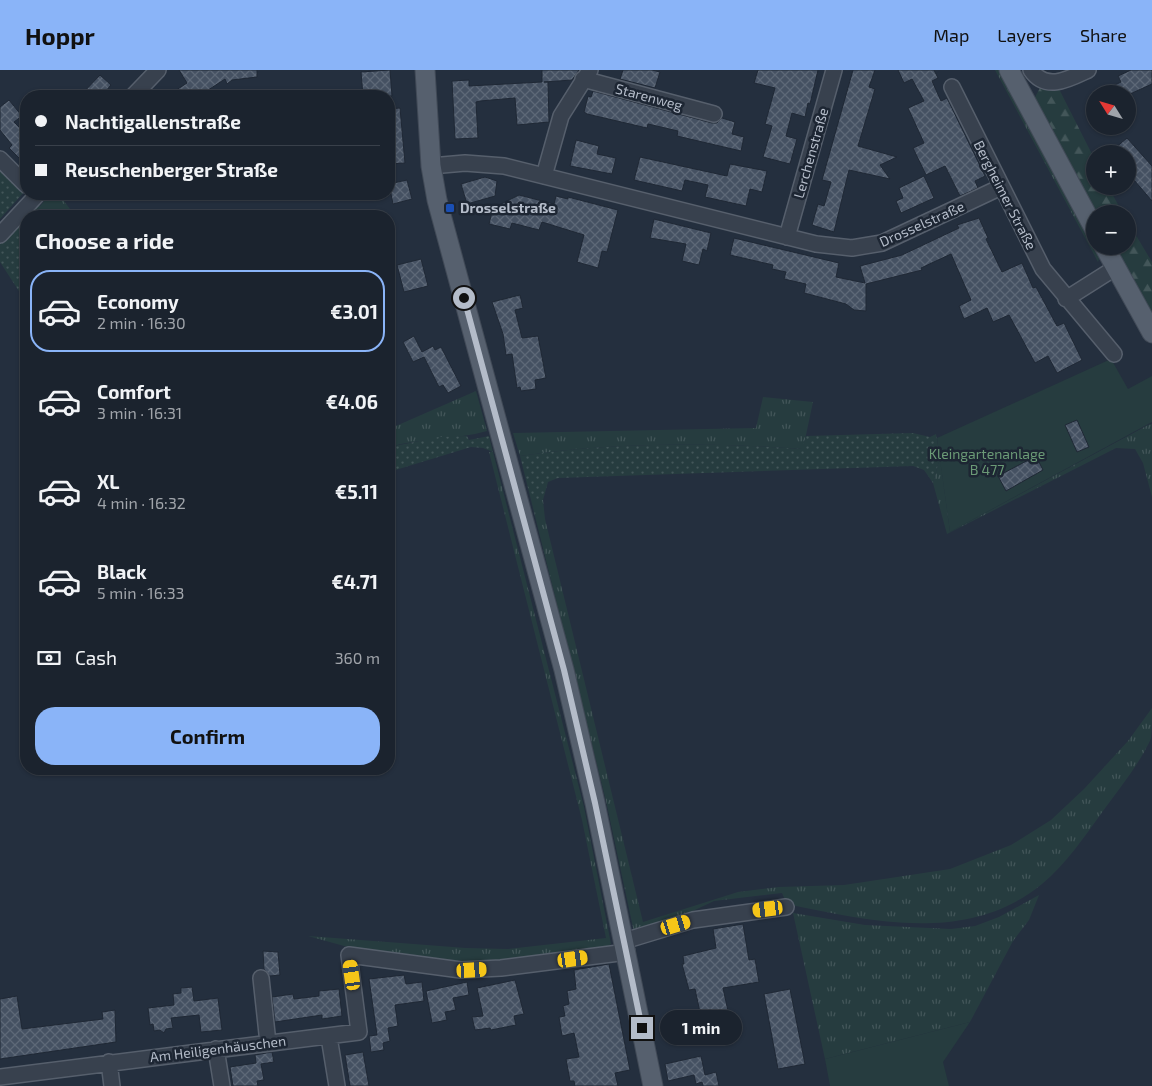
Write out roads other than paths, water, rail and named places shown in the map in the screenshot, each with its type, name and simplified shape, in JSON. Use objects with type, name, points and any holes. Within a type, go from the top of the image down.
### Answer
[{"type":"main road","points":[[425,70],[431,166],[439,208],[564,670],[595,803],[653,1086]]},
{"type":"main road","points":[[1009,70],[1086,213]]},
{"type":"main road","points":[[1108,255],[1152,333]]},
{"type":"street","points":[[139,90],[158,70]]},
{"type":"street","name":"Lerchenstraße","points":[[787,237],[834,70]]},
{"type":"street","points":[[1031,70],[1043,81],[1064,81],[1088,70]]},
{"type":"street","name":"Starenweg","points":[[544,176],[561,116],[587,75],[714,114]]},
{"type":"street","name":"Bergheimer Straße","points":[[952,87],[1043,269],[1066,299],[1114,354]]},
{"type":"street","points":[[0,158],[20,178]]},
{"type":"street","name":"Drosselstraße","points":[[431,166],[491,164],[787,237],[835,247],[852,248],[882,243],[1001,187]]},
{"type":"street","points":[[0,235],[28,200]]},
{"type":"street","points":[[1066,299],[1115,268]]},
{"type":"street","points":[[625,946],[693,920],[786,907]]},
{"type":"street","name":"Am Heiligenhäuschen","points":[[0,1078],[109,1062],[359,1032],[349,956],[461,970],[501,968],[625,946]]},
{"type":"street","points":[[261,978],[268,1043]]},
{"type":"street","points":[[329,1037],[337,1086]]},
{"type":"street","points":[[216,1049],[222,1086]]},
{"type":"street","points":[[109,1062],[112,1086]]},
{"type":"street","points":[[0,1078],[1,1086]]},
{"type":"place","name":"Drosselstraße","points":[[450,208]]},
{"type":"park label","name":"Kleingartenanlage B 477","points":[[987,462]]}]
